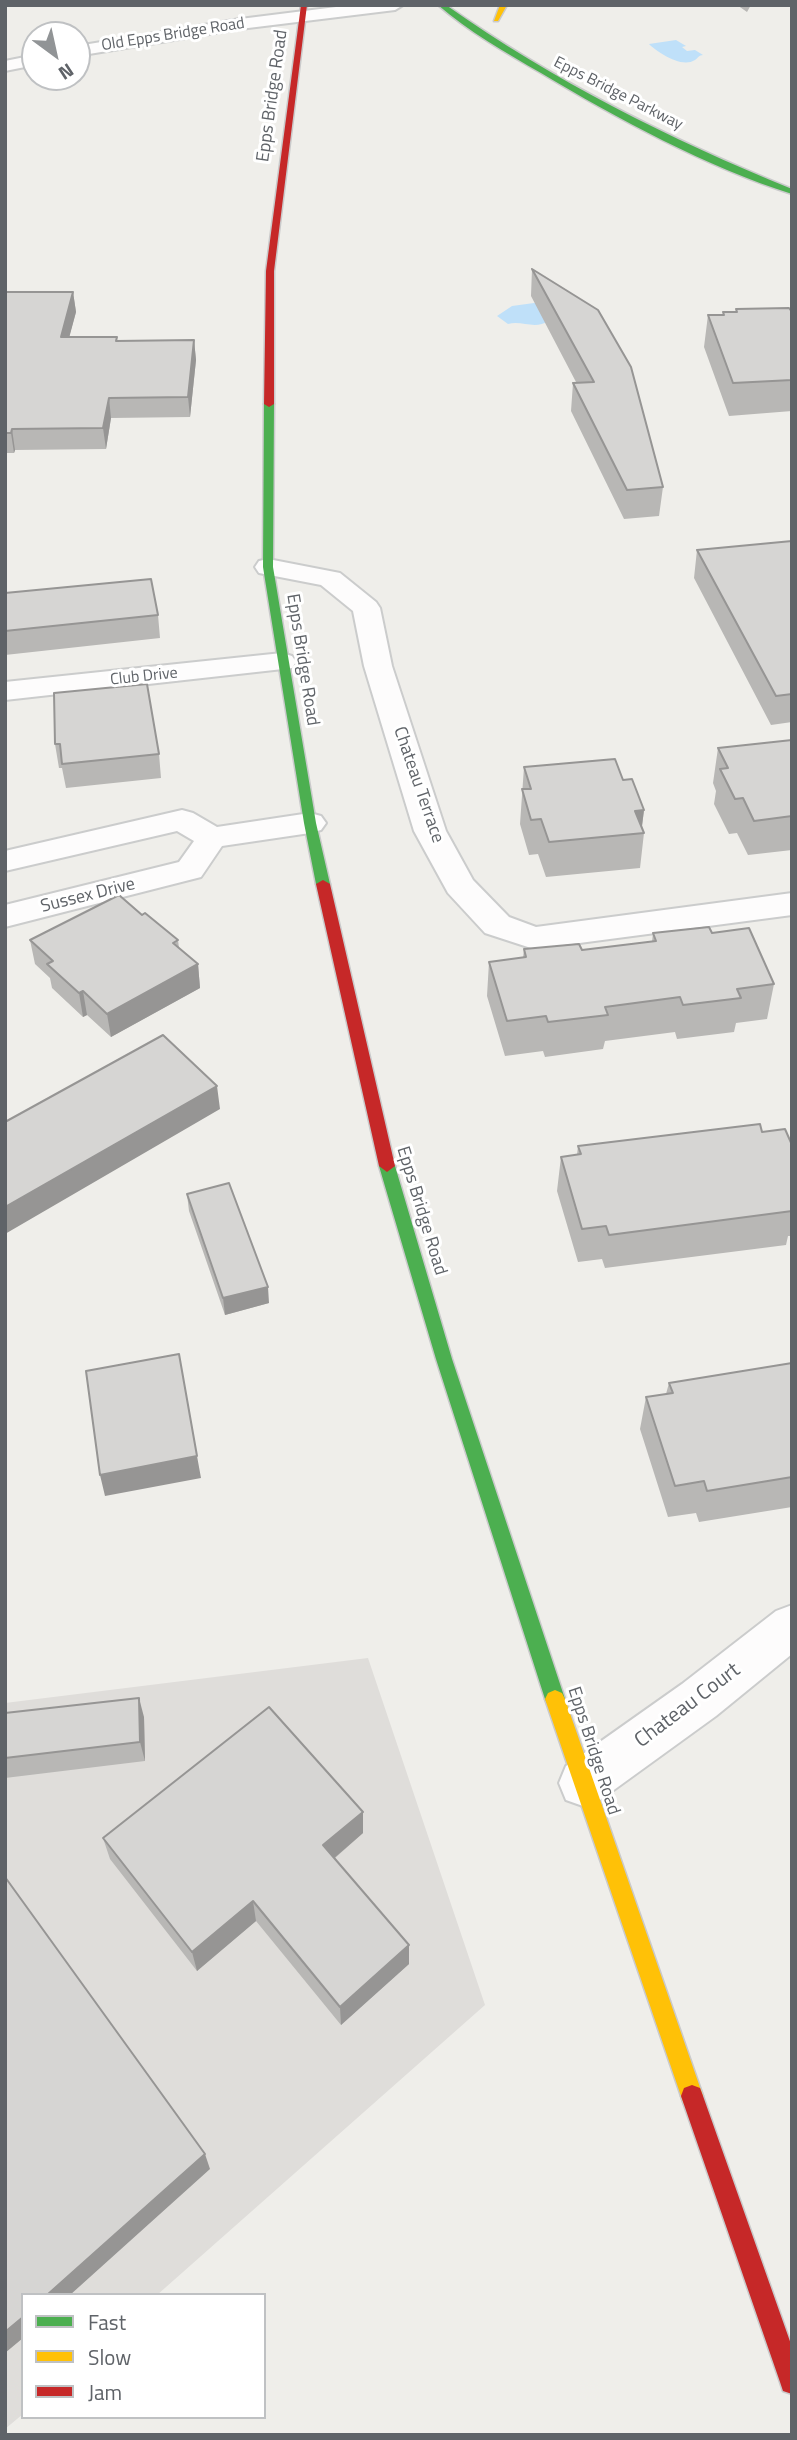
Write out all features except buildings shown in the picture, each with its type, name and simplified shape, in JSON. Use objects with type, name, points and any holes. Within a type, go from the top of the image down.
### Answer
[{"type":"street","name":"Old Epps Bridge Road","points":[[91,49],[304,11],[395,5]]},
{"type":"street","name":"Epps Bridge Parkway","points":[[441,5],[520,62],[568,91],[657,136],[792,192]]},
{"type":"street","name":"Epps Bridge Road","points":[[304,11],[270,271],[268,568],[310,823],[383,1153],[470,1443],[583,1783],[792,2382]]},
{"type":"street","points":[[162,24],[183,15]]},
{"type":"street","name":"Chateau Terrace","points":[[268,568],[330,579],[366,608],[377,666],[430,831],[460,886],[497,925],[534,938],[792,904]]},
{"type":"street","name":"Club Drive","points":[[5,691],[282,663]]},
{"type":"street","points":[[5,861],[182,820],[212,838],[310,823]]},
{"type":"street","name":"Sussex Drive","points":[[5,916],[190,870],[212,838]]},
{"type":"street","name":"Chateau Court","points":[[583,1783],[699,1700],[792,1626]]},
{"type":"shaded area","points":[[368,1658],[485,2005],[159,2293],[21,2293],[21,2416],[5,2429],[5,1703]]},
{"type":"water","points":[[676,40],[686,46],[682,47],[687,51],[695,50],[703,55],[689,62],[676,61],[649,44]]},
{"type":"water","points":[[540,303],[549,321],[538,325],[508,324],[497,316],[512,306]]},
{"type":"traffic: fast","points":[[441,5],[524,61],[610,110],[700,153],[792,192]]},
{"type":"traffic: fast","points":[[269,404],[268,567],[310,823],[323,884]]},
{"type":"traffic: fast","points":[[387,1166],[444,1359],[555,1699]]},
{"type":"traffic: slow","points":[[496,20],[504,5]]},
{"type":"traffic: slow","points":[[555,1699],[692,2096]]},
{"type":"traffic: jam","points":[[269,404],[270,271],[304,5]]},
{"type":"traffic: jam","points":[[323,884],[387,1166]]},
{"type":"traffic: jam","points":[[692,2096],[792,2382]]}]
